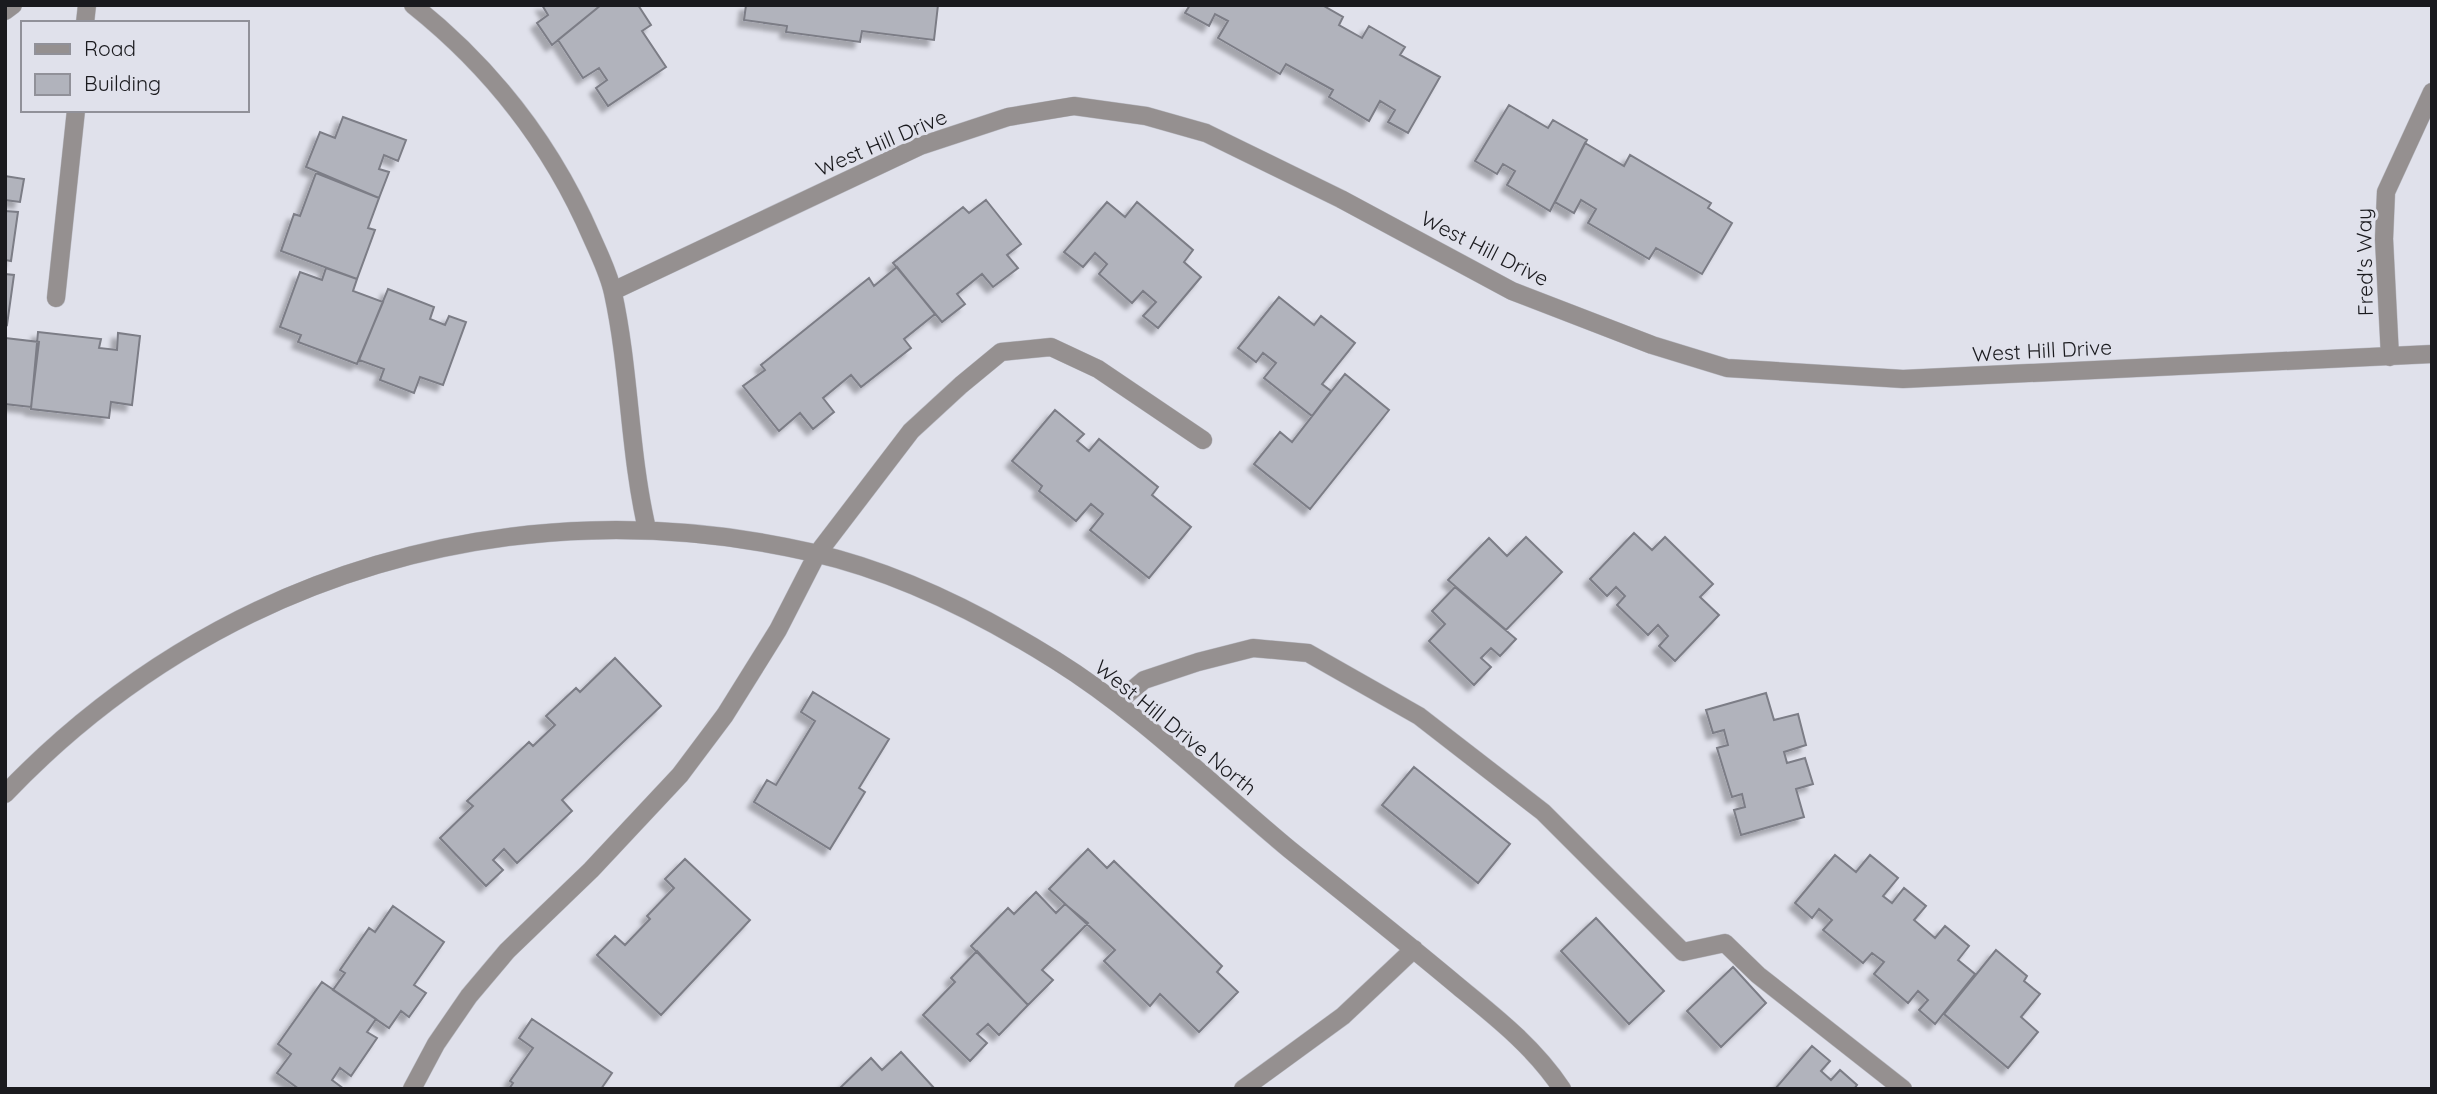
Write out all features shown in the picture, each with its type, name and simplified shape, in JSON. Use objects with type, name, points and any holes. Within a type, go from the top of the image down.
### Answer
[{"type":"street","points":[[5,11],[13,5]]},
{"type":"street","points":[[413,5],[457,40],[498,83],[530,125],[585,222],[613,291],[636,482],[648,529]]},
{"type":"street","name":"Fred's Way","points":[[2390,357],[2384,239],[2386,192],[2432,92]]},
{"type":"street","name":"West Hill Drive","points":[[613,291],[920,146],[1009,117],[1074,106],[1146,116],[1206,133],[1342,199],[1512,291],[1652,345],[1727,368],[1903,379],[2432,354]]},
{"type":"street","points":[[56,298],[76,112]]},
{"type":"street","points":[[412,1089],[436,1044],[469,996],[507,951],[591,870],[680,775],[725,715],[778,630],[817,554],[911,431],[1001,352],[1051,347],[1098,369],[1203,440]]},
{"type":"street","name":"West Hill Drive North","points":[[5,794],[65,735],[144,673],[242,616],[303,588],[409,556],[464,544],[537,534],[648,529],[735,538],[817,554],[900,582],[982,620],[1054,660],[1118,702],[1256,822],[1414,949],[1543,1060],[1562,1089]]},
{"type":"street","points":[[1118,702],[1144,680],[1198,662],[1253,648],[1308,653],[1419,716],[1543,812],[1683,952],[1725,943],[1758,975],[1903,1089]]},
{"type":"street","points":[[1243,1089],[1343,1016],[1414,949]]},
{"type":"building","points":[[542,5],[601,5],[552,45],[537,23],[548,15]]},
{"type":"building","points":[[601,5],[638,5],[651,25],[642,31],[666,67],[608,106],[596,88],[607,80],[599,68],[583,78],[558,40]]},
{"type":"building","points":[[746,5],[938,5],[934,40],[862,31],[860,42],[786,32],[787,26],[744,20]]},
{"type":"building","points":[[1190,5],[1322,5],[1343,17],[1339,25],[1362,38],[1369,26],[1405,47],[1400,55],[1440,77],[1408,133],[1388,122],[1395,110],[1380,101],[1369,121],[1329,97],[1333,90],[1286,64],[1280,74],[1218,38],[1228,21],[1215,14],[1209,26],[1185,13]]},
{"type":"building","points":[[1509,105],[1548,128],[1553,120],[1587,140],[1550,211],[1507,185],[1515,171],[1503,164],[1497,174],[1475,161]]},
{"type":"building","points":[[343,117],[406,140],[398,161],[384,155],[379,169],[389,172],[379,198],[306,167],[320,132],[335,138]]},
{"type":"building","points":[[1585,143],[1624,166],[1630,155],[1711,203],[1708,208],[1732,223],[1702,274],[1656,248],[1649,259],[1588,223],[1596,209],[1581,200],[1574,213],[1555,202]]},
{"type":"building","points":[[316,173],[379,198],[368,228],[375,230],[357,279],[281,251],[294,214],[300,216]]},
{"type":"building","points":[[5,176],[24,179],[20,202],[5,200]]},
{"type":"building","points":[[986,200],[1021,244],[1007,255],[1018,268],[993,287],[982,274],[957,294],[965,304],[942,322],[893,263],[963,207],[969,213]]},
{"type":"building","points":[[1107,202],[1125,217],[1137,202],[1193,250],[1184,262],[1201,277],[1158,328],[1143,316],[1156,302],[1143,291],[1132,303],[1099,274],[1107,264],[1095,253],[1083,267],[1064,252]]},
{"type":"building","points":[[5,211],[18,212],[11,261],[5,260]]},
{"type":"building","points":[[897,267],[935,314],[904,339],[911,348],[861,387],[851,375],[823,398],[834,412],[813,429],[800,413],[779,431],[743,386],[765,370],[761,365],[869,278],[874,286]]},
{"type":"building","points":[[326,268],[357,279],[353,291],[383,302],[357,364],[298,342],[301,335],[280,327],[300,272],[322,280]]},
{"type":"building","points":[[5,274],[14,275],[7,325],[5,324]]},
{"type":"building","points":[[388,289],[434,307],[430,319],[445,325],[449,316],[466,322],[443,385],[420,377],[414,393],[380,380],[384,369],[359,360]]},
{"type":"building","points":[[1279,297],[1314,325],[1321,316],[1355,343],[1322,384],[1331,391],[1312,416],[1264,378],[1276,363],[1263,353],[1256,362],[1238,348]]},
{"type":"building","points":[[38,332],[101,339],[99,348],[117,350],[118,333],[140,336],[132,405],[111,402],[109,418],[31,409]]},
{"type":"building","points":[[5,338],[39,342],[31,407],[5,404]]},
{"type":"building","points":[[1345,374],[1389,410],[1310,509],[1254,464],[1280,432],[1292,442]]},
{"type":"building","points":[[1055,410],[1084,434],[1077,441],[1089,451],[1099,439],[1158,487],[1152,495],[1191,527],[1149,578],[1090,530],[1103,514],[1091,504],[1076,521],[1039,491],[1042,486],[1012,461]]},
{"type":"building","points":[[1634,533],[1652,550],[1665,537],[1713,584],[1700,597],[1719,615],[1675,661],[1659,646],[1668,636],[1658,625],[1648,635],[1617,605],[1625,596],[1616,587],[1607,596],[1590,579]]},
{"type":"building","points":[[1526,537],[1562,572],[1506,630],[1448,580],[1489,538],[1507,556]]},
{"type":"building","points":[[1455,587],[1516,639],[1500,656],[1491,648],[1481,658],[1491,667],[1474,685],[1429,641],[1445,624],[1432,611]]},
{"type":"building","points":[[615,658],[661,706],[562,800],[572,811],[517,863],[504,849],[493,860],[503,870],[486,886],[440,838],[473,806],[467,801],[529,742],[533,746],[555,725],[546,716],[576,688],[580,692]]},
{"type":"building","points":[[813,692],[889,739],[859,788],[865,792],[830,849],[754,802],[767,780],[776,785],[815,721],[801,712]]},
{"type":"building","points":[[1766,693],[1774,720],[1798,714],[1806,745],[1784,752],[1787,763],[1805,758],[1813,784],[1796,789],[1804,817],[1741,835],[1734,810],[1745,807],[1742,794],[1732,797],[1717,748],[1728,745],[1724,730],[1713,733],[1706,710]]},
{"type":"building","points":[[1414,767],[1510,844],[1478,883],[1382,805]]},
{"type":"building","points":[[1088,849],[1107,868],[1114,861],[1222,966],[1217,972],[1238,992],[1199,1032],[1160,994],[1150,1006],[1104,961],[1115,950],[1049,889]]},
{"type":"building","points":[[1835,855],[1856,872],[1870,855],[1898,878],[1883,896],[1892,903],[1904,888],[1926,906],[1914,920],[1935,938],[1945,926],[1969,946],[1958,960],[1975,974],[1935,1024],[1919,1010],[1928,1000],[1918,991],[1908,1003],[1874,974],[1884,962],[1872,953],[1863,963],[1823,930],[1832,920],[1819,909],[1812,918],[1795,903]]},
{"type":"building","points":[[685,859],[750,920],[661,1015],[597,955],[615,936],[625,945],[650,919],[647,916],[674,888],[665,879]]},
{"type":"building","points":[[1036,892],[1056,913],[1065,904],[1088,923],[1042,970],[1053,980],[1028,1005],[971,946],[1008,908],[1014,914]]},
{"type":"building","points":[[393,906],[444,942],[414,985],[426,993],[409,1017],[401,1011],[389,1028],[333,990],[345,973],[340,970],[369,928],[375,932]]},
{"type":"building","points":[[1596,918],[1664,991],[1629,1024],[1561,951]]},
{"type":"building","points":[[1996,950],[2027,976],[2024,981],[2040,994],[2021,1017],[2038,1032],[2008,1068],[1944,1014]]},
{"type":"building","points":[[977,951],[1028,1005],[999,1035],[988,1024],[977,1034],[987,1043],[970,1061],[923,1015],[955,982],[951,978]]},
{"type":"building","points":[[1733,967],[1766,1003],[1721,1047],[1687,1011]]},
{"type":"building","points":[[322,982],[376,1019],[367,1032],[377,1038],[351,1076],[340,1068],[332,1080],[344,1089],[299,1089],[277,1073],[291,1054],[278,1044]]},
{"type":"building","points":[[532,1019],[612,1073],[601,1089],[509,1089],[513,1083],[510,1081],[533,1048],[519,1038]]},
{"type":"building","points":[[1812,1046],[1830,1061],[1821,1071],[1831,1080],[1840,1070],[1857,1085],[1854,1089],[1775,1089]]},
{"type":"building","points":[[901,1052],[935,1089],[839,1089],[871,1058],[882,1070]]}]
